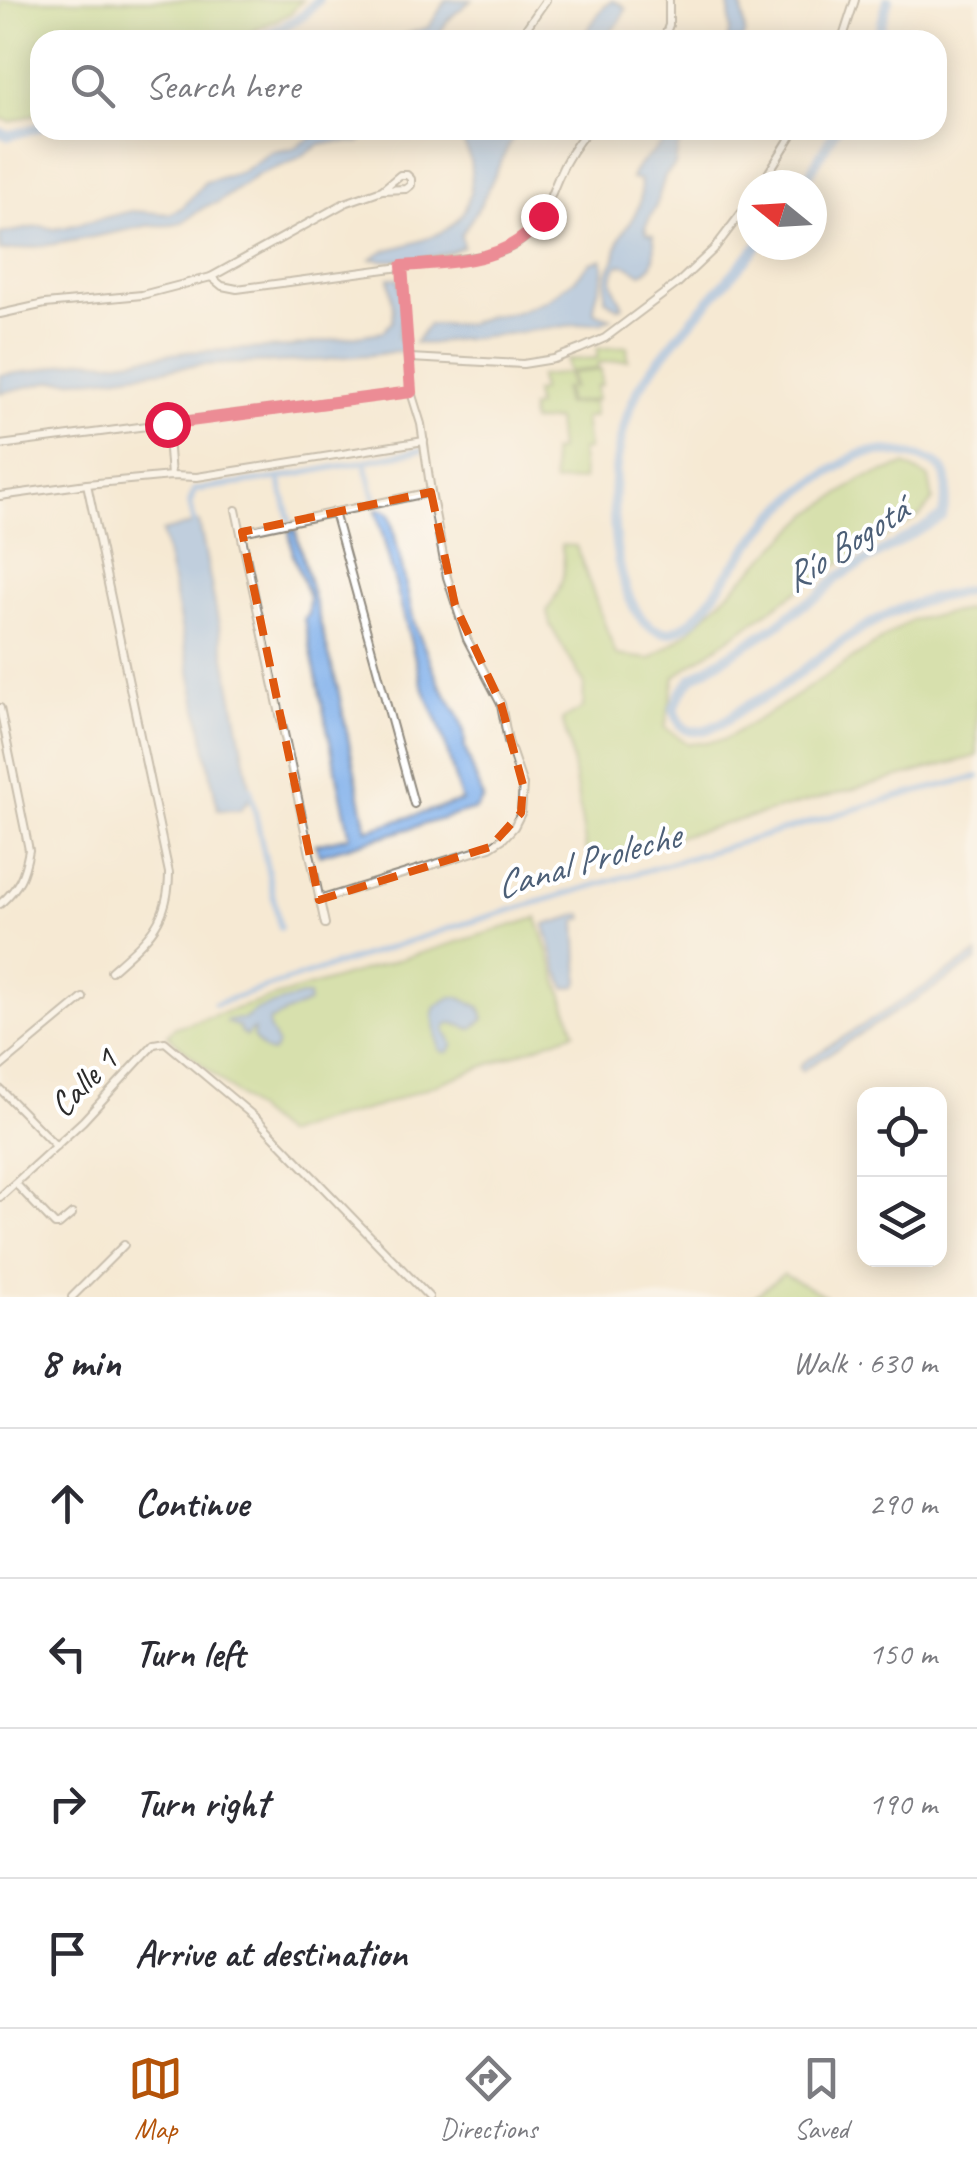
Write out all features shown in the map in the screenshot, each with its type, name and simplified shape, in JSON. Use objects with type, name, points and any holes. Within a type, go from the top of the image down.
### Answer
[{"type":"street","points":[[525,30],[546,0]]},
{"type":"street","points":[[667,30],[669,0]]},
{"type":"street","points":[[845,30],[854,0]]},
{"type":"street","points":[[211,276],[222,286],[237,290],[500,252],[533,231],[567,160],[581,140]]},
{"type":"street","points":[[770,170],[789,140]]},
{"type":"street","points":[[0,314],[45,304],[142,295],[211,276],[346,203],[382,190]]},
{"type":"street","points":[[410,358],[523,364],[580,350],[604,338],[678,283],[714,250],[737,219]]},
{"type":"street","points":[[320,900],[490,847],[504,838],[521,813],[523,785],[500,704],[467,638],[447,577],[424,441],[411,392],[402,266]]},
{"type":"street","points":[[0,445],[411,392]]},
{"type":"street","points":[[167,424],[171,476]]},
{"type":"street","points":[[0,496],[87,484],[197,477],[424,441]]},
{"type":"street","points":[[87,484],[169,873],[169,894],[158,926],[111,971]]},
{"type":"street","points":[[242,532],[430,492]]},
{"type":"street","points":[[236,510],[325,924]]},
{"type":"street","points":[[334,512],[414,804]]},
{"type":"street","points":[[0,708],[29,850],[18,887],[0,904]]},
{"type":"street","points":[[0,1067],[83,998]]},
{"type":"street","name":"Calle 1","points":[[0,1197],[83,1122],[158,1042],[165,1042],[257,1120],[430,1297]]},
{"type":"street","points":[[0,1089],[56,1146]]},
{"type":"street","points":[[16,1184],[55,1225],[72,1214]]},
{"type":"street","points":[[72,1297],[124,1245]]},
{"type":"highlighted area","points":[[431,492],[455,605],[501,704],[523,785],[521,813],[490,847],[319,900],[242,532]]},
{"type":"green space","points":[[0,0],[302,0],[291,13],[256,30],[30,30],[30,115],[11,122],[0,118]]},
{"type":"green space","points":[[627,346],[628,360],[568,372],[567,360],[597,358],[597,349]]},
{"type":"green space","points":[[601,370],[597,400],[567,403],[563,388],[565,404],[593,402],[594,416],[584,418],[588,449],[581,450],[583,480],[554,483],[551,452],[559,451],[556,420],[531,422],[530,408],[536,407],[534,392],[541,391],[539,376],[568,373],[573,388],[571,373]]},
{"type":"green space","points":[[905,465],[929,478],[933,500],[920,516],[820,575],[675,676],[665,728],[689,744],[723,740],[911,620],[977,608],[977,756],[595,859],[586,850],[562,720],[583,708],[584,683],[550,625],[547,611],[562,580],[561,545],[576,546],[616,655],[650,659],[687,633],[809,515],[862,479]]},
{"type":"green space","points":[[537,918],[575,1032],[376,1107],[284,1135],[167,1035],[175,1027]]},
{"type":"green space","points":[[783,1274],[827,1297],[754,1297]]},
{"type":"water","points":[[446,0],[472,0],[442,30],[420,30],[429,27]]},
{"type":"water","points":[[729,0],[741,0],[745,30],[730,30]]},
{"type":"water","points":[[612,1],[626,9],[612,30],[587,30]]},
{"type":"water","points":[[308,140],[361,140],[320,145],[259,174],[177,224],[0,251],[0,234],[41,226],[66,227],[132,211],[169,214],[183,207],[205,182],[243,171],[271,152],[292,149]]},
{"type":"water","points":[[461,140],[511,140],[481,204],[461,235],[463,247],[418,259],[371,259],[439,233],[459,219],[470,195],[471,166]]},
{"type":"water","points":[[679,140],[675,166],[665,176],[645,227],[653,235],[652,263],[640,273],[618,265],[612,281],[623,306],[617,308],[605,299],[606,283],[619,241],[639,205],[640,180],[631,179],[663,143]]},
{"type":"water","points":[[602,259],[603,273],[594,312],[611,318],[415,343],[428,325],[467,324],[547,300],[590,263]]},
{"type":"water","points":[[389,278],[398,278],[400,285],[402,315],[398,337],[405,341],[405,352],[200,365],[52,381],[0,393],[0,375],[83,360],[112,362],[186,352],[289,347],[382,332],[392,322]]},
{"type":"water","points":[[376,510],[390,514],[414,622],[439,683],[459,716],[465,748],[483,799],[476,809],[319,855],[316,844],[350,836],[304,618],[308,615],[309,597],[293,555],[289,530],[295,529],[338,689],[367,830],[462,801],[421,681]]},
{"type":"water","points":[[199,522],[251,792],[240,810],[218,810],[162,532]]},
{"type":"water","points":[[582,914],[584,918],[576,922],[579,982],[566,988],[545,925]]},
{"type":"water","points":[[977,954],[977,961],[801,1071],[799,1068],[802,1063]]},
{"type":"water","points":[[309,996],[308,1003],[269,1021],[277,1044],[271,1053],[253,1037],[254,1030],[246,1036],[239,1027],[226,1022],[245,1019],[256,1010]]},
{"type":"water","points":[[451,997],[480,1007],[484,1019],[472,1029],[448,1024],[445,1030],[453,1045],[443,1052],[439,1049],[433,1016],[436,1006]]},
{"type":"waterway","name":"Río Bogotá","points":[[277,30],[303,16],[318,0]]},
{"type":"waterway","name":"Río Bogotá","points":[[880,30],[888,0]]},
{"type":"waterway","name":"Río Bogotá","points":[[0,132],[8,136],[30,130]]},
{"type":"waterway","name":"Río Bogotá","points":[[812,170],[829,140]]},
{"type":"waterway","name":"Río Bogotá","points":[[745,260],[645,379],[623,430],[617,462],[614,528],[626,588],[640,617],[663,632],[683,627],[707,605],[776,514],[817,480],[859,455],[896,453],[933,462],[944,472],[945,502],[942,517],[838,577],[819,596],[776,626],[692,678],[674,708],[679,722],[693,731],[715,726],[774,691],[881,617],[921,602],[977,589]]},
{"type":"waterway","points":[[196,531],[190,503],[194,490],[422,450]]},
{"type":"waterway","points":[[365,462],[375,499]]},
{"type":"waterway","points":[[279,478],[290,520]]},
{"type":"waterway","name":"Canal Proleche","points":[[215,1004],[450,928],[977,777]]},
{"type":"waterway","points":[[250,788],[280,928]]},
{"type":"route","points":[[167,424],[411,392],[402,266],[500,252],[533,231],[543,216]]}]
